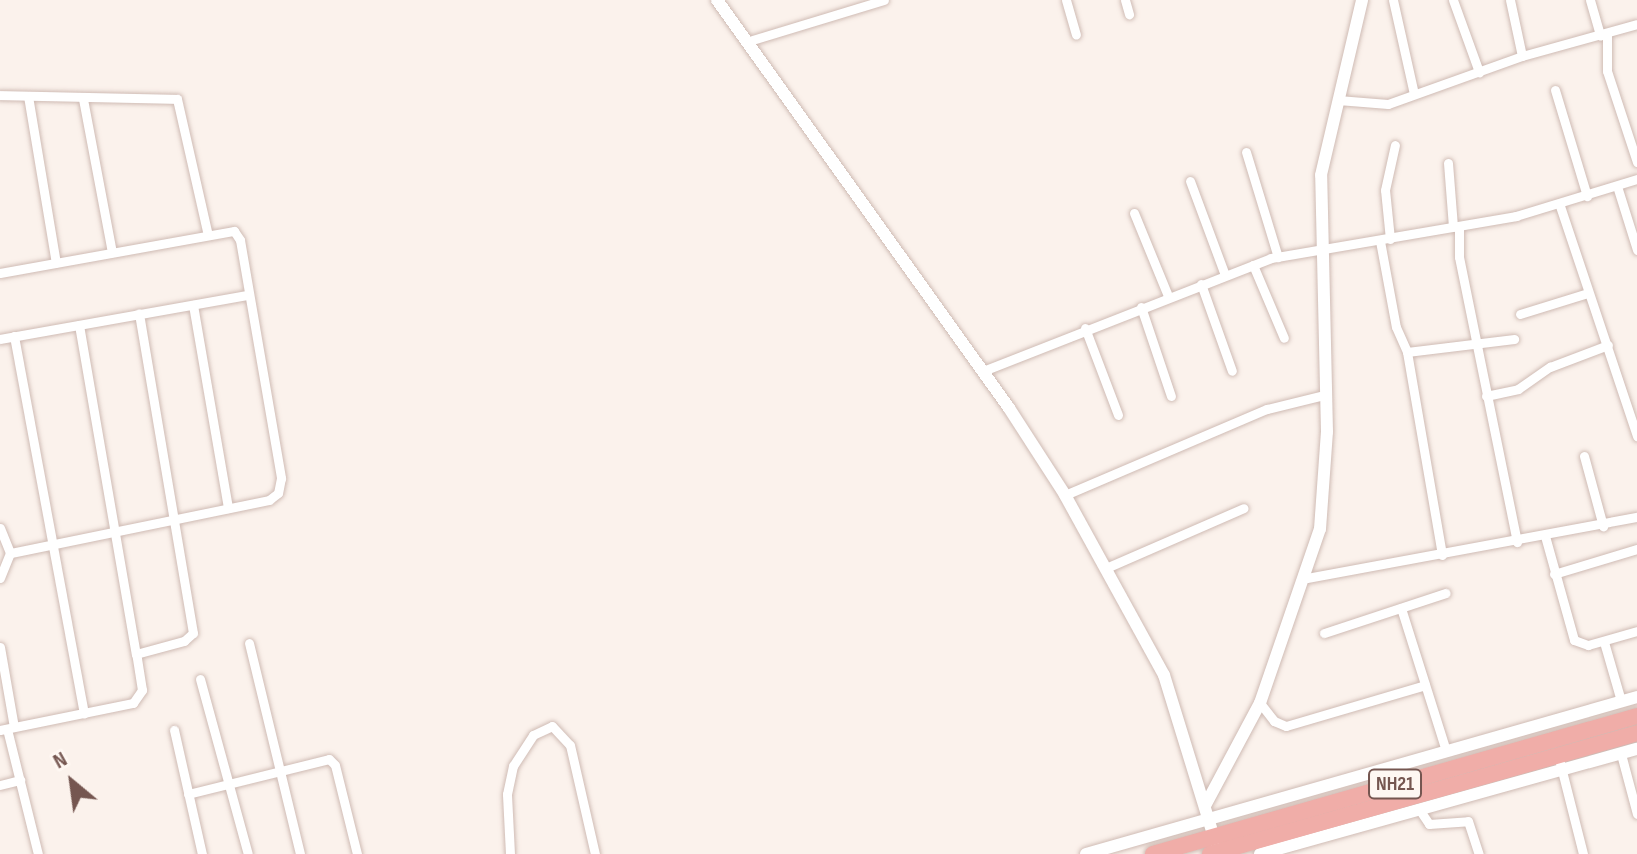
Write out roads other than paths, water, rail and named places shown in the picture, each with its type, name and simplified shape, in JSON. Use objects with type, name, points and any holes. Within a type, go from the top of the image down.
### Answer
[{"type":"highway","name":"NH21","points":[[1214,847],[1637,716]]},
{"type":"highway","name":"NH21","points":[[1153,854],[1214,847],[1560,763],[1637,733]]},
{"type":"street","points":[[717,0],[983,371],[1065,495],[1164,675],[1206,804],[1214,847]]},
{"type":"street","points":[[749,41],[884,0]]},
{"type":"street","points":[[1066,0],[1076,35]]},
{"type":"street","points":[[1125,0],[1129,14]]},
{"type":"street","points":[[1206,804],[1260,703],[1307,578],[1325,488],[1321,175],[1362,0]]},
{"type":"street","points":[[1393,0],[1414,94]]},
{"type":"street","points":[[1453,0],[1479,72]]},
{"type":"street","points":[[1510,0],[1522,56]]},
{"type":"street","points":[[1590,0],[1604,35],[1607,71],[1637,162]]},
{"type":"street","points":[[1338,100],[1388,104],[1522,56],[1637,24]]},
{"type":"street","points":[[1555,90],[1587,196]]},
{"type":"street","points":[[0,95],[177,99],[208,235]]},
{"type":"street","points":[[28,96],[56,263]]},
{"type":"street","points":[[83,99],[112,252]]},
{"type":"street","points":[[1395,145],[1385,190],[1385,240],[1396,327],[1407,352],[1442,555]]},
{"type":"street","points":[[1246,152],[1278,257]]},
{"type":"street","points":[[1448,163],[1459,257],[1517,542]]},
{"type":"street","points":[[983,371],[1085,328],[1278,257],[1560,206],[1637,179]]},
{"type":"street","points":[[1190,181],[1225,275]]},
{"type":"street","points":[[1617,186],[1637,250]]},
{"type":"street","points":[[1560,206],[1637,436]]},
{"type":"street","points":[[1134,213],[1168,296]]},
{"type":"street","points":[[0,273],[208,235],[236,233],[281,478],[275,496],[10,553]]},
{"type":"street","points":[[1253,265],[1284,338]]},
{"type":"street","points":[[1201,284],[1232,371]]},
{"type":"street","points":[[1520,314],[1588,293]]},
{"type":"street","points":[[0,339],[248,295]]},
{"type":"street","points":[[193,305],[228,508]]},
{"type":"street","points":[[1141,307],[1171,396]]},
{"type":"street","points":[[136,654],[184,641],[193,633],[139,314]]},
{"type":"street","points":[[7,729],[138,700],[142,690],[112,533],[79,325]]},
{"type":"street","points":[[1085,328],[1118,415]]},
{"type":"street","points":[[14,336],[84,714]]},
{"type":"street","points":[[1407,352],[1514,339]]},
{"type":"street","points":[[1486,396],[1518,389],[1550,367],[1608,345]]},
{"type":"street","points":[[1065,495],[1267,409],[1324,395]]},
{"type":"street","points":[[1584,456],[1603,526]]},
{"type":"street","points":[[1106,568],[1244,508]]},
{"type":"street","points":[[1307,578],[1517,542],[1637,517]]},
{"type":"street","points":[[0,528],[10,553],[0,578]]},
{"type":"street","points":[[1545,536],[1574,640],[1604,642],[1637,631]]},
{"type":"street","points":[[1554,574],[1637,549]]},
{"type":"street","points":[[1324,633],[1446,593]]},
{"type":"street","points":[[1401,608],[1446,751]]},
{"type":"street","points":[[1604,642],[1621,701]]},
{"type":"street","points":[[249,643],[300,854]]},
{"type":"street","points":[[0,647],[7,729],[38,854]]},
{"type":"street","points":[[200,679],[248,854]]},
{"type":"street","points":[[1260,703],[1274,721],[1286,726],[1425,685]]},
{"type":"street","points":[[1086,854],[1637,697]]},
{"type":"street","points":[[510,854],[507,794],[513,766],[533,735],[552,726],[570,745],[595,854]]},
{"type":"street","points":[[174,730],[202,854]]},
{"type":"street","points":[[1260,854],[1419,809],[1560,763],[1637,749]]},
{"type":"street","points":[[1621,754],[1637,811]]},
{"type":"street","points":[[188,794],[332,760],[357,854]]},
{"type":"street","points":[[1560,763],[1583,854]]},
{"type":"street","points":[[0,785],[20,780]]},
{"type":"street","points":[[1419,809],[1429,824],[1468,821],[1479,854]]}]
